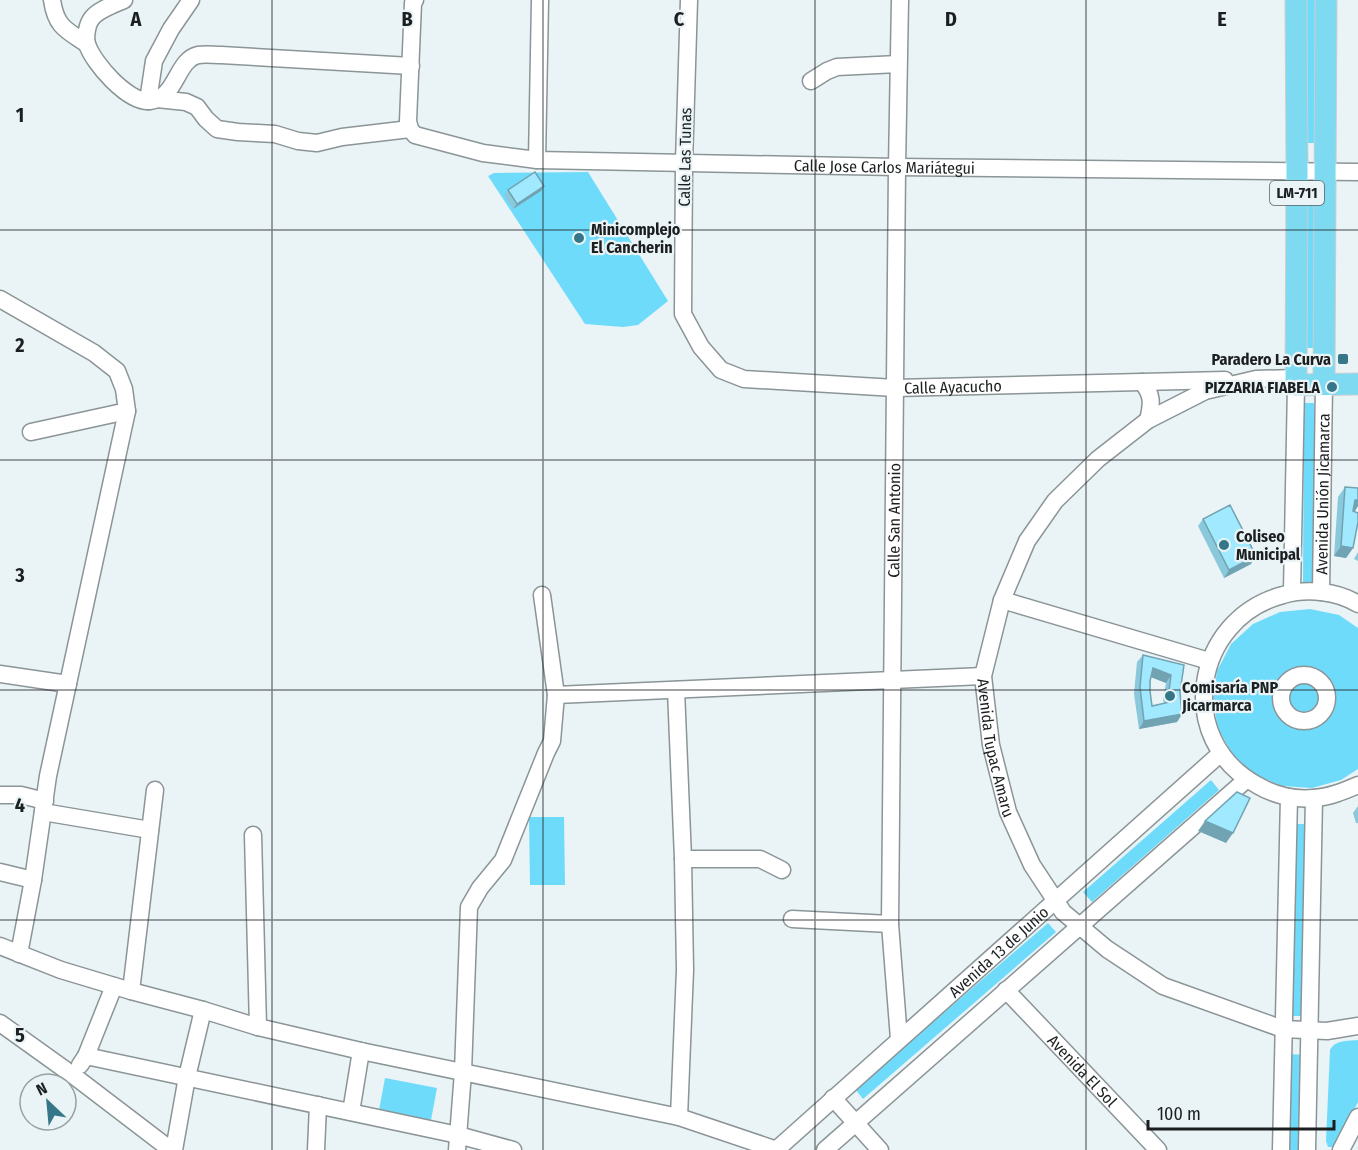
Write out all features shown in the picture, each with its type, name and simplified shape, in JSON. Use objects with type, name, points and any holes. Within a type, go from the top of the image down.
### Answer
[{"type":"main road","name":"Avenida Unión Jicamarca","points":[[1296,0],[1296,379]]},
{"type":"main road","name":"Avenida Unión Jicamarca","points":[[1324,379],[1326,0]]},
{"type":"main road","points":[[1296,379],[1324,379],[1358,374]]},
{"type":"main road","points":[[1324,379],[1358,384]]},
{"type":"street","points":[[52,0],[56,18],[65,30],[87,44]]},
{"type":"street","points":[[124,0],[93,17],[86,32],[87,44],[97,62],[111,79],[132,96],[186,102],[197,107],[217,129],[275,134],[298,141],[317,143],[342,137],[413,132],[408,121],[414,1]]},
{"type":"street","points":[[152,100],[154,61],[171,29],[191,0]]},
{"type":"street","points":[[537,160],[540,0]]},
{"type":"street","name":"Calle Las Tunas","points":[[683,314],[684,163],[689,0]]},
{"type":"street","name":"Calle San Antonio","points":[[899,1040],[890,924],[900,0]]},
{"type":"street","points":[[152,100],[168,92],[184,66],[196,56],[221,55],[411,66]]},
{"type":"street","points":[[812,81],[837,67],[898,64]]},
{"type":"street","name":"Calle Jose Carlos Mariátegui","points":[[413,132],[483,153],[537,160],[1358,172]]},
{"type":"street","points":[[0,299],[94,352],[117,371],[124,389],[127,411],[48,776],[33,880],[19,954]]},
{"type":"street","name":"Calle Ayacucho","points":[[683,314],[700,347],[721,370],[744,379],[896,388],[1256,379]]},
{"type":"street","name":"Avenida Tupac Amaru","points":[[1296,379],[1256,379],[1205,391],[1148,420],[1098,459],[1056,501],[1027,541],[1002,600],[983,676],[991,745],[1008,812],[1032,865],[1064,912],[1107,949],[1163,986],[1283,1029],[1327,1031],[1358,1026]]},
{"type":"street","name":"Avenida Unión Jicamarca","points":[[1292,592],[1296,379]]},
{"type":"street","name":"Avenida Unión Jicamarca","points":[[1321,592],[1324,379]]},
{"type":"street","points":[[1142,382],[1149,390],[1151,400],[1148,420]]},
{"type":"street","points":[[32,432],[127,411]]},
{"type":"street","points":[[1358,604],[1321,592],[1292,592],[1270,598],[1250,609],[1233,623],[1219,641],[1209,661],[1204,685],[1204,709],[1210,732],[1221,753],[1247,779],[1263,788],[1288,797],[1314,798],[1337,794],[1358,785]]},
{"type":"street","points":[[458,1142],[464,1072],[469,907],[480,888],[503,860],[552,741],[556,695],[542,595]]},
{"type":"street","points":[[1002,600],[1209,661]]},
{"type":"street","points":[[0,674],[68,684]]},
{"type":"street","points":[[556,695],[983,676]]},
{"type":"street","points":[[676,690],[685,970],[679,1117]]},
{"type":"street","name":"Avenida 13 de Junio","points":[[776,1150],[1221,753]]},
{"type":"street","name":"Avenida 13 de Junio","points":[[825,1150],[842,1143],[856,1123],[1247,779]]},
{"type":"street","points":[[131,991],[155,790]]},
{"type":"street","points":[[0,795],[21,795],[44,806],[150,830]]},
{"type":"street","points":[[1281,1150],[1288,797]]},
{"type":"street","points":[[1307,1150],[1314,798]]},
{"type":"street","points":[[253,835],[258,1027]]},
{"type":"street","points":[[683,859],[760,859],[782,870]]},
{"type":"street","points":[[0,872],[33,880]]},
{"type":"street","points":[[792,919],[890,924]]},
{"type":"street","points":[[0,946],[61,970],[258,1027],[361,1051],[679,1117],[776,1150]]},
{"type":"street","points":[[76,1072],[86,1056],[114,986]]},
{"type":"street","name":"Avenida El Sol","points":[[1006,990],[1158,1150]]},
{"type":"street","points":[[78,1079],[173,1150],[203,1010]]},
{"type":"street","points":[[0,1023],[68,1072]]},
{"type":"street","points":[[351,1112],[361,1051]]},
{"type":"street","points":[[86,1056],[351,1112],[458,1142],[513,1150]]},
{"type":"street","points":[[833,1098],[880,1150]]},
{"type":"street","points":[[316,1150],[318,1105]]},
{"type":"street","points":[[1341,1150],[1358,1117]]},
{"type":"shaded area","points":[[1305,0],[1318,0],[1316,143],[1302,143]]},
{"type":"shaded area","name":"Minicomplejo El Cancherin","points":[[588,172],[668,301],[638,325],[623,327],[585,324],[488,176],[494,173]]},
{"type":"shaded area","points":[[1305,185],[1319,185],[1316,348],[1302,348]]},
{"type":"shaded area","points":[[1304,403],[1314,403],[1314,582],[1303,582]]},
{"type":"shaded area","points":[[1310,609],[1339,615],[1358,628],[1358,769],[1341,780],[1312,788],[1282,786],[1255,775],[1233,755],[1218,729],[1213,700],[1217,671],[1231,644],[1253,624],[1280,612]]},
{"type":"shaded area","points":[[1211,780],[1219,790],[1092,902],[1083,892]]},
{"type":"shaded area","points":[[529,817],[564,817],[565,885],[530,885]]},
{"type":"shaded area","points":[[1296,824],[1311,824],[1304,1016],[1288,1016]]},
{"type":"shaded area","points":[[1048,923],[1056,932],[863,1099],[855,1089]]},
{"type":"shaded area","points":[[1358,1040],[1358,1102],[1338,1141],[1332,1147],[1328,1147],[1326,1141],[1330,1050],[1338,1043]]},
{"type":"shaded area","points":[[1290,1054],[1304,1055],[1301,1150],[1287,1150]]},
{"type":"shaded area","points":[[385,1078],[437,1088],[431,1120],[379,1110]]},
{"type":"building","points":[[535,172],[544,186],[517,204],[508,190]]},
{"type":"building","points":[[1345,487],[1358,488],[1358,500],[1355,500],[1353,511],[1358,513],[1358,522],[1353,548],[1341,546]]},
{"type":"building","name":"Coliseo Municipal","points":[[1230,505],[1256,556],[1229,570],[1203,519]]},
{"type":"building","points":[[1143,655],[1184,665],[1180,692],[1182,714],[1144,721],[1140,687]],"holes":[[[1153,668],[1171,675],[1170,702],[1152,706],[1150,681]]]},
{"type":"building","points":[[1237,792],[1250,798],[1233,833],[1205,821]]},
{"type":"place","name":"Minicomplejo El Cancherin","points":[[579,238]]},
{"type":"place","name":"Paradero La Curva","points":[[1343,359]]},
{"type":"place","name":"PIZZARIA FIABELA","points":[[1332,387]]},
{"type":"place","name":"Coliseo Municipal","points":[[1224,545]]},
{"type":"place","name":"Comisaría PNP Jicarmarca","points":[[1170,696]]}]
